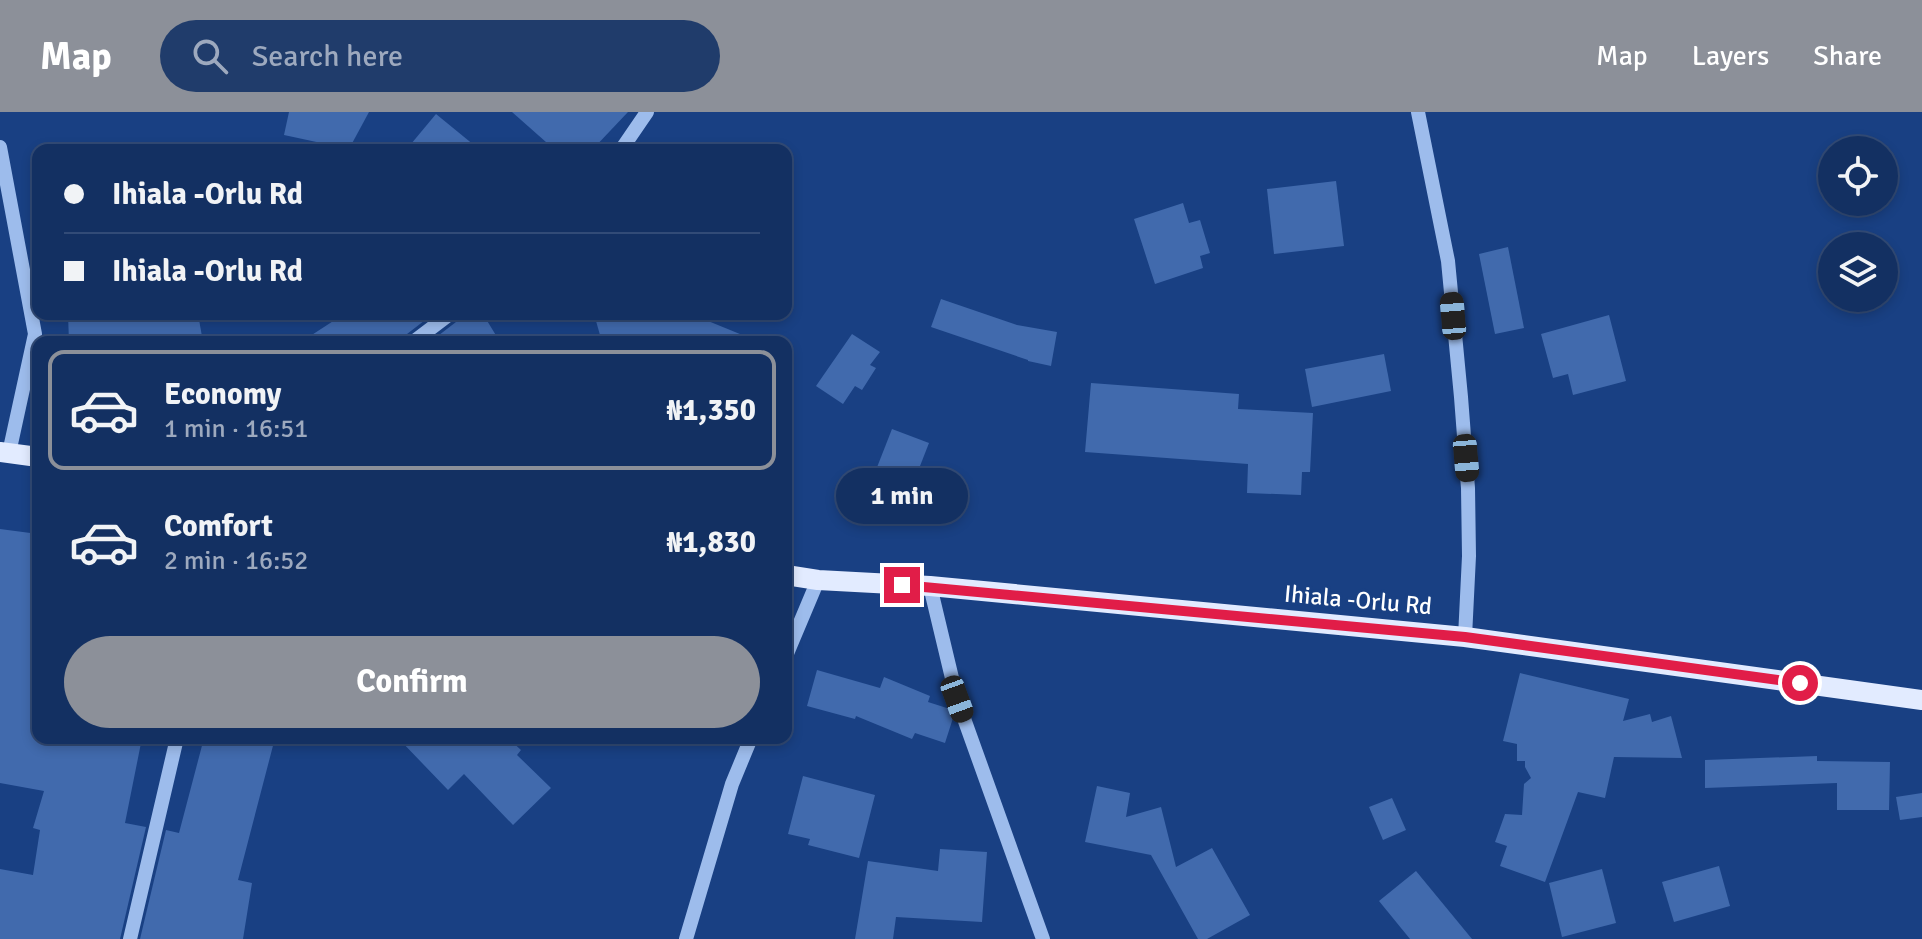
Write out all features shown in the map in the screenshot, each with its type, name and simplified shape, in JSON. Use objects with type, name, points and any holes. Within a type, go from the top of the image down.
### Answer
[{"type":"main road","points":[[4,453],[32,456]]},
{"type":"main road","name":"Ihiala -Orlu Rd","points":[[792,576],[930,586],[1465,637],[1922,700]]},
{"type":"street","points":[[625,144],[647,112]]},
{"type":"street","points":[[1418,112],[1448,261],[1461,397],[1469,529],[1465,637]]},
{"type":"street","points":[[0,147],[32,318]]},
{"type":"street","points":[[421,336],[442,320]]},
{"type":"street","points":[[4,453],[32,346]]},
{"type":"street","points":[[792,642],[818,580]]},
{"type":"street","points":[[930,586],[957,699],[1043,939]]},
{"type":"street","points":[[130,939],[176,744]]},
{"type":"street","points":[[686,939],[732,784],[749,744]]},
{"type":"building","points":[[289,112],[369,112],[352,144],[326,144],[284,135]]},
{"type":"building","points":[[512,112],[628,112],[598,144],[548,144]]},
{"type":"building","points":[[436,114],[473,144],[411,144]]},
{"type":"building","points":[[1336,181],[1344,246],[1274,254],[1267,189]]},
{"type":"building","points":[[1183,203],[1189,223],[1200,220],[1210,253],[1200,256],[1203,268],[1155,284],[1134,219]]},
{"type":"building","points":[[1508,247],[1524,328],[1495,334],[1479,254]]},
{"type":"building","points":[[941,299],[1017,325],[1057,332],[1051,366],[931,327]]},
{"type":"building","points":[[1609,315],[1626,381],[1573,395],[1568,374],[1553,378],[1541,334]]},
{"type":"building","points":[[68,320],[199,320],[202,336],[69,336]]},
{"type":"building","points":[[335,320],[425,320],[406,336],[310,336]]},
{"type":"building","points":[[487,320],[496,336],[438,336],[456,322]]},
{"type":"building","points":[[596,320],[706,320],[745,336],[600,336]]},
{"type":"building","points":[[852,334],[880,352],[870,365],[876,368],[862,390],[855,386],[843,404],[816,386]]},
{"type":"building","points":[[1384,354],[1391,391],[1312,407],[1305,369]]},
{"type":"building","points":[[1091,383],[1239,394],[1238,409],[1313,413],[1310,472],[1302,472],[1301,495],[1247,493],[1248,464],[1085,452]]},
{"type":"building","points":[[892,429],[929,443],[911,489],[874,475]]},
{"type":"building","points":[[0,529],[32,533],[32,744],[141,744],[125,823],[146,827],[120,939],[0,939],[0,869],[33,875],[40,830],[33,828],[44,791],[0,783]]},
{"type":"building","points":[[817,670],[880,688],[884,677],[930,696],[928,702],[950,709],[953,718],[945,743],[915,733],[912,739],[856,716],[855,719],[807,706]]},
{"type":"building","points":[[1520,673],[1629,699],[1623,721],[1650,714],[1652,722],[1671,716],[1682,758],[1614,757],[1605,798],[1578,792],[1545,882],[1500,866],[1507,846],[1495,842],[1505,814],[1522,815],[1524,784],[1531,778],[1525,761],[1517,761],[1517,744],[1503,741]]},
{"type":"building","points":[[202,744],[273,744],[238,880],[252,883],[243,939],[140,939],[166,830],[179,833]]},
{"type":"building","points":[[404,744],[514,744],[521,750],[517,755],[551,788],[513,825],[464,774],[448,790]]},
{"type":"building","points":[[1817,756],[1817,761],[1890,762],[1889,810],[1837,810],[1837,783],[1705,788],[1705,760]]},
{"type":"building","points":[[803,776],[875,795],[859,858],[808,845],[810,839],[788,834]]},
{"type":"building","points":[[1097,786],[1130,793],[1126,817],[1161,807],[1176,867],[1212,848],[1250,915],[1207,939],[1198,939],[1151,855],[1085,842]]},
{"type":"building","points":[[1922,793],[1922,817],[1900,820],[1896,797]]},
{"type":"building","points":[[1392,798],[1406,830],[1383,840],[1369,807]]},
{"type":"building","points":[[940,849],[987,852],[982,922],[896,917],[893,939],[855,939],[868,861],[938,871]]},
{"type":"building","points":[[1719,866],[1730,906],[1674,922],[1662,882]]},
{"type":"building","points":[[1602,869],[1616,923],[1562,937],[1549,883]]},
{"type":"building","points":[[1416,871],[1472,939],[1410,939],[1379,901]]},
{"type":"route","points":[[902,585],[1465,637],[1800,683]]}]
